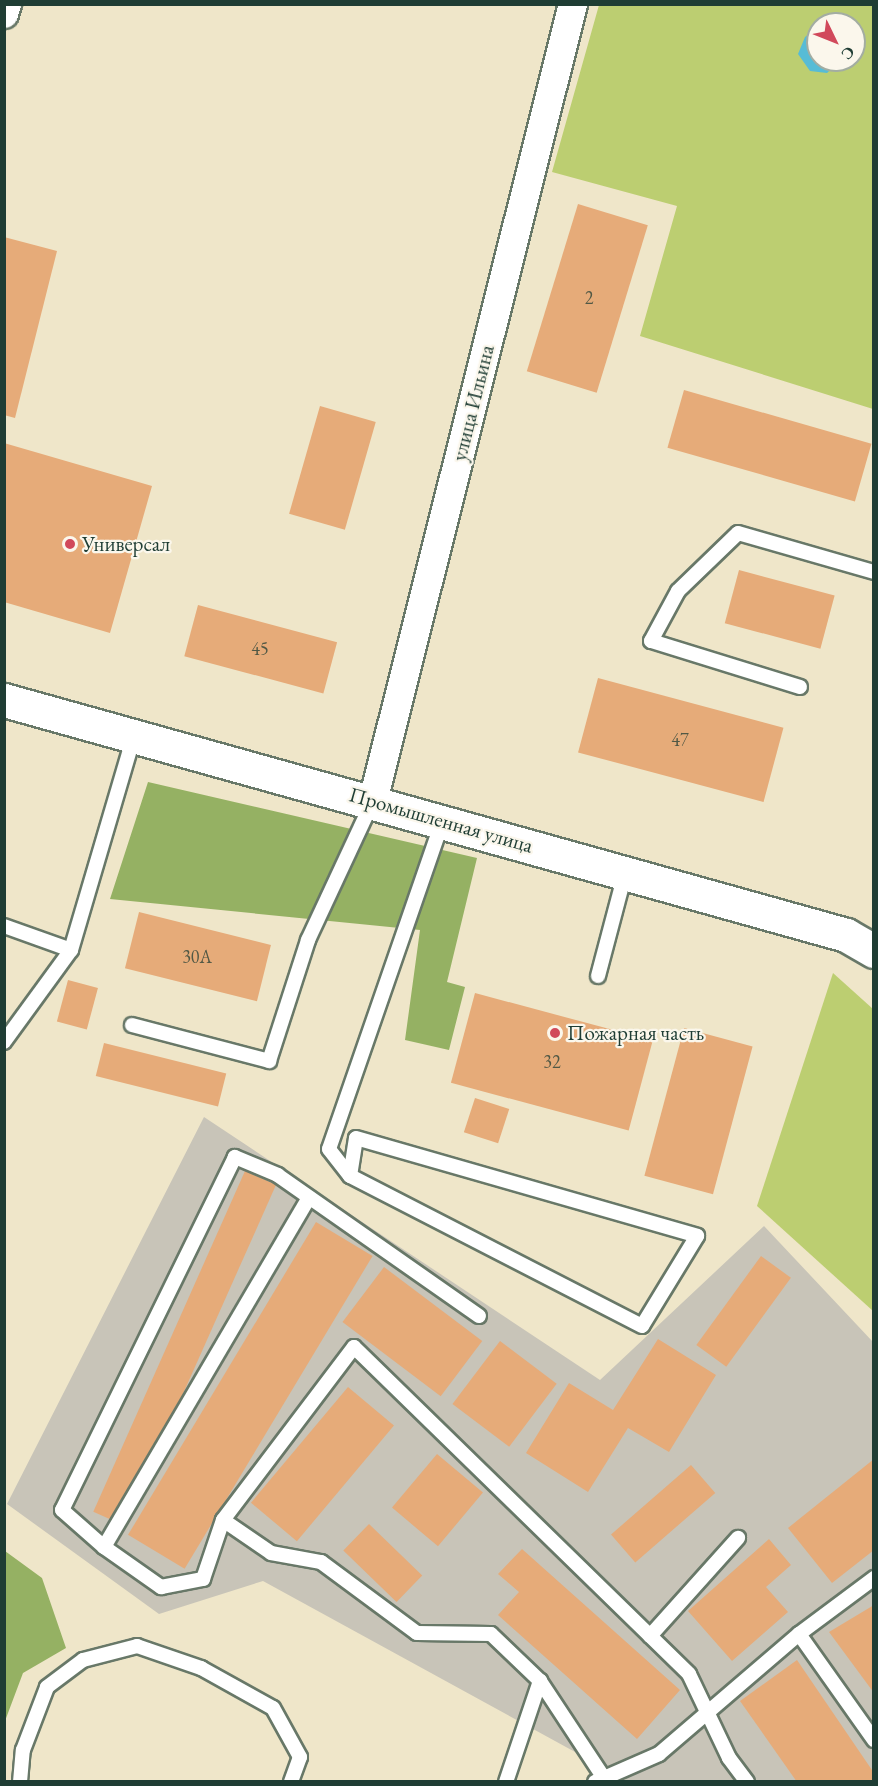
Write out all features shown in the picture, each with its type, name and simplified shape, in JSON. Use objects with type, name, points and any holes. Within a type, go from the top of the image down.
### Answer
[{"type":"main road","name":"Промышленная улица","points":[[4,700],[135,734],[846,935],[873,951]]},
{"type":"street","points":[[4,14],[7,4]]},
{"type":"street","name":"улица Ильина","points":[[373,801],[573,4]]},
{"type":"lane","points":[[800,687],[651,641],[678,591],[738,533],[873,572]]},
{"type":"lane","points":[[4,1042],[71,950],[135,734]]},
{"type":"lane","points":[[132,1024],[269,1061],[308,940],[373,801]]},
{"type":"lane","points":[[350,1176],[356,1138],[697,1236],[642,1326],[350,1176],[329,1149],[443,820]]},
{"type":"lane","points":[[598,976],[626,872]]},
{"type":"lane","points":[[4,926],[71,950]]},
{"type":"lane","points":[[479,1316],[278,1175],[236,1157],[62,1510],[104,1547],[161,1587],[203,1579],[223,1520],[354,1347],[689,1674],[709,1711],[729,1758],[747,1782]]},
{"type":"lane","points":[[104,1547],[309,1198]]},
{"type":"lane","points":[[223,1520],[271,1553],[321,1562],[417,1634],[491,1634],[540,1682],[599,1780],[659,1754],[800,1634],[873,1578]]},
{"type":"lane","points":[[650,1636],[738,1538]]},
{"type":"lane","points":[[800,1634],[873,1740]]},
{"type":"lane","points":[[20,1782],[24,1750],[47,1687],[83,1660],[137,1646],[201,1668],[273,1708],[300,1757],[291,1782]]},
{"type":"lane","points":[[506,1782],[540,1682]]},
{"type":"shaded area","points":[[204,1117],[600,1380],[764,1226],[873,1342],[873,1781],[628,1781],[263,1581],[159,1614],[7,1504]]},
{"type":"green space","points":[[599,5],[873,5],[873,409],[640,336],[677,206],[552,172]]},
{"type":"green space","points":[[148,782],[477,858],[447,982],[465,987],[449,1050],[405,1040],[420,930],[110,899]]},
{"type":"green space","points":[[833,973],[873,1009],[873,1311],[757,1206]]},
{"type":"green space","points":[[5,1551],[42,1578],[66,1648],[23,1673],[5,1721]]},
{"type":"water","points":[[806,36],[806,65],[798,54]]},
{"type":"building","points":[[578,204],[648,225],[597,393],[527,371]]},
{"type":"building","points":[[4,237],[57,251],[15,418],[4,415]]},
{"type":"building","points":[[684,390],[871,444],[855,501],[667,448]]},
{"type":"building","points":[[320,406],[376,422],[345,530],[289,514]]},
{"type":"building","name":"Универсал","points":[[4,443],[152,486],[110,633],[4,602]]},
{"type":"building","points":[[739,570],[835,596],[820,649],[725,623]]},
{"type":"building","points":[[198,605],[337,642],[323,693],[184,656]]},
{"type":"building","points":[[598,678],[783,728],[764,802],[578,752]]},
{"type":"building","points":[[139,912],[271,945],[257,1001],[125,968]]},
{"type":"building","points":[[68,980],[98,988],[87,1030],[57,1022]]},
{"type":"building","points":[[475,993],[653,1041],[629,1130],[451,1083]]},
{"type":"building","points":[[684,1028],[753,1046],[713,1194],[644,1176]]},
{"type":"building","points":[[104,1043],[226,1073],[218,1106],[96,1076]]},
{"type":"building","points":[[475,1098],[509,1109],[498,1143],[464,1132]]},
{"type":"building","points":[[245,1171],[276,1185],[124,1526],[93,1512]]},
{"type":"building","points":[[316,1222],[373,1256],[185,1569],[128,1535]]},
{"type":"building","points":[[761,1256],[791,1278],[726,1367],[696,1345]]},
{"type":"building","points":[[384,1267],[482,1341],[441,1396],[342,1322]]},
{"type":"building","points":[[658,1339],[716,1375],[669,1452],[628,1428],[588,1492],[526,1453],[569,1383],[613,1410]]},
{"type":"building","points":[[500,1341],[557,1384],[509,1447],[452,1404]]},
{"type":"building","points":[[348,1387],[394,1426],[297,1541],[251,1503]]},
{"type":"building","points":[[437,1454],[483,1493],[438,1546],[392,1508]]},
{"type":"building","points":[[874,1459],[874,1550],[832,1583],[788,1528]]},
{"type":"building","points":[[691,1465],[715,1493],[635,1562],[611,1535]]},
{"type":"building","points":[[369,1524],[422,1575],[397,1602],[343,1551]]},
{"type":"building","points":[[769,1539],[791,1565],[766,1587],[788,1612],[732,1661],[688,1611]]},
{"type":"building","points":[[522,1549],[680,1690],[637,1739],[498,1615],[519,1592],[498,1574]]},
{"type":"building","points":[[874,1605],[874,1693],[829,1632]]},
{"type":"building","points":[[797,1660],[874,1773],[874,1782],[797,1782],[740,1701]]},
{"type":"place","name":"Универсал","points":[[70,544]]},
{"type":"place","name":"Пожарная часть","points":[[555,1033]]}]
